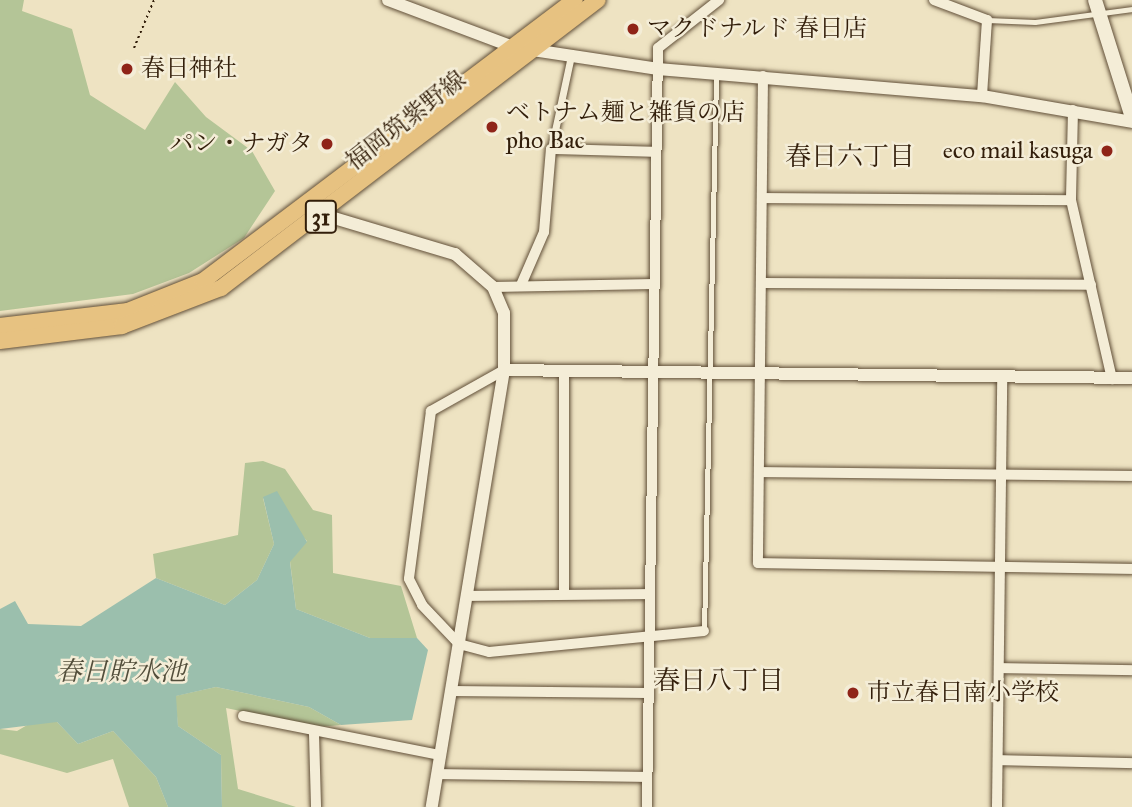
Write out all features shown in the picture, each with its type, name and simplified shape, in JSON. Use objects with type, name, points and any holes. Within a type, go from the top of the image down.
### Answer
[{"type":"main road","name":"福岡筑紫野線","points":[[0,326],[107,316],[203,281],[575,0]]},
{"type":"main road","name":"福岡筑紫野線","points":[[0,341],[96,331],[163,313],[221,288],[324,215],[598,0]]},
{"type":"main road","points":[[1099,9],[1132,119]]},
{"type":"street","points":[[647,807],[658,48],[719,0]]},
{"type":"street","points":[[934,0],[987,20],[982,96]]},
{"type":"street","points":[[393,1],[513,47],[533,51],[659,69],[982,96],[1132,119]]},
{"type":"street","points":[[521,285],[544,232],[551,149],[571,56]]},
{"type":"street","points":[[763,76],[758,563],[1132,569]]},
{"type":"street","points":[[1073,110],[1071,200],[1112,379]]},
{"type":"street","points":[[551,149],[656,152]]},
{"type":"street","points":[[762,198],[1071,200]]},
{"type":"street","points":[[324,215],[454,254],[493,287],[508,338],[505,370],[432,807]]},
{"type":"street","points":[[761,283],[1091,285]]},
{"type":"street","points":[[493,287],[654,284]]},
{"type":"street","points":[[704,631],[489,652],[459,644],[422,605],[410,579],[426,429],[438,403],[505,370],[1132,378]]},
{"type":"street","points":[[564,372],[564,594]]},
{"type":"street","points":[[997,807],[1002,378]]},
{"type":"street","points":[[759,472],[1132,476]]},
{"type":"street","points":[[467,596],[650,594]]},
{"type":"street","points":[[999,668],[1132,670]]},
{"type":"street","points":[[451,691],[648,693]]},
{"type":"street","points":[[243,716],[314,734],[440,755]]},
{"type":"street","points":[[314,734],[316,807]]},
{"type":"street","points":[[998,760],[1132,764]]},
{"type":"street","points":[[438,774],[647,777]]},
{"type":"lane","points":[[987,20],[1099,9],[1132,9]]},
{"type":"lane","points":[[704,631],[716,72]]},
{"type":"path","points":[[134,48],[154,0]]},
{"type":"shaded area","points":[[0,0],[24,0],[22,11],[72,29],[90,95],[145,130],[175,82],[206,117],[252,151],[275,191],[244,238],[189,273],[133,294],[0,311]]},
{"type":"shaded area","points":[[263,461],[285,469],[313,510],[332,515],[333,573],[401,586],[417,638],[370,638],[296,609],[290,561],[307,541],[263,498],[274,544],[257,580],[225,605],[156,578],[153,554],[238,535],[245,463]]},
{"type":"shaded area","points":[[216,687],[309,707],[341,725],[319,727],[226,708],[238,789],[296,807],[222,807],[221,755],[178,726],[175,696]]},
{"type":"shaded area","points":[[34,721],[57,722],[78,744],[113,731],[156,777],[168,807],[129,807],[113,759],[67,773],[0,754],[0,729],[17,731]]},
{"type":"water","name":"春日貯水池","points":[[277,491],[307,542],[290,562],[296,609],[370,638],[417,638],[428,650],[412,720],[341,725],[309,707],[216,687],[176,696],[178,726],[221,755],[222,807],[168,807],[156,777],[113,731],[78,744],[57,722],[0,729],[0,609],[15,601],[28,624],[81,626],[156,578],[225,605],[257,580],[274,544],[263,497]]},
{"type":"place","name":"マクドナルド 春日店","points":[[633,29]]},
{"type":"place","name":"春日神社","points":[[127,69]]},
{"type":"place","name":"ベトナム麺と雑貨の店 pho Bac","points":[[492,127]]},
{"type":"place","name":"パン・ナガタ","points":[[327,144]]},
{"type":"place","name":"eco mail kasuga","points":[[1107,151]]},
{"type":"place","name":"市立春日南小学校","points":[[853,693]]},
{"type":"district","name":"春日六丁目","points":[[850,157]]},
{"type":"district","name":"春日八丁目","points":[[719,681]]}]
